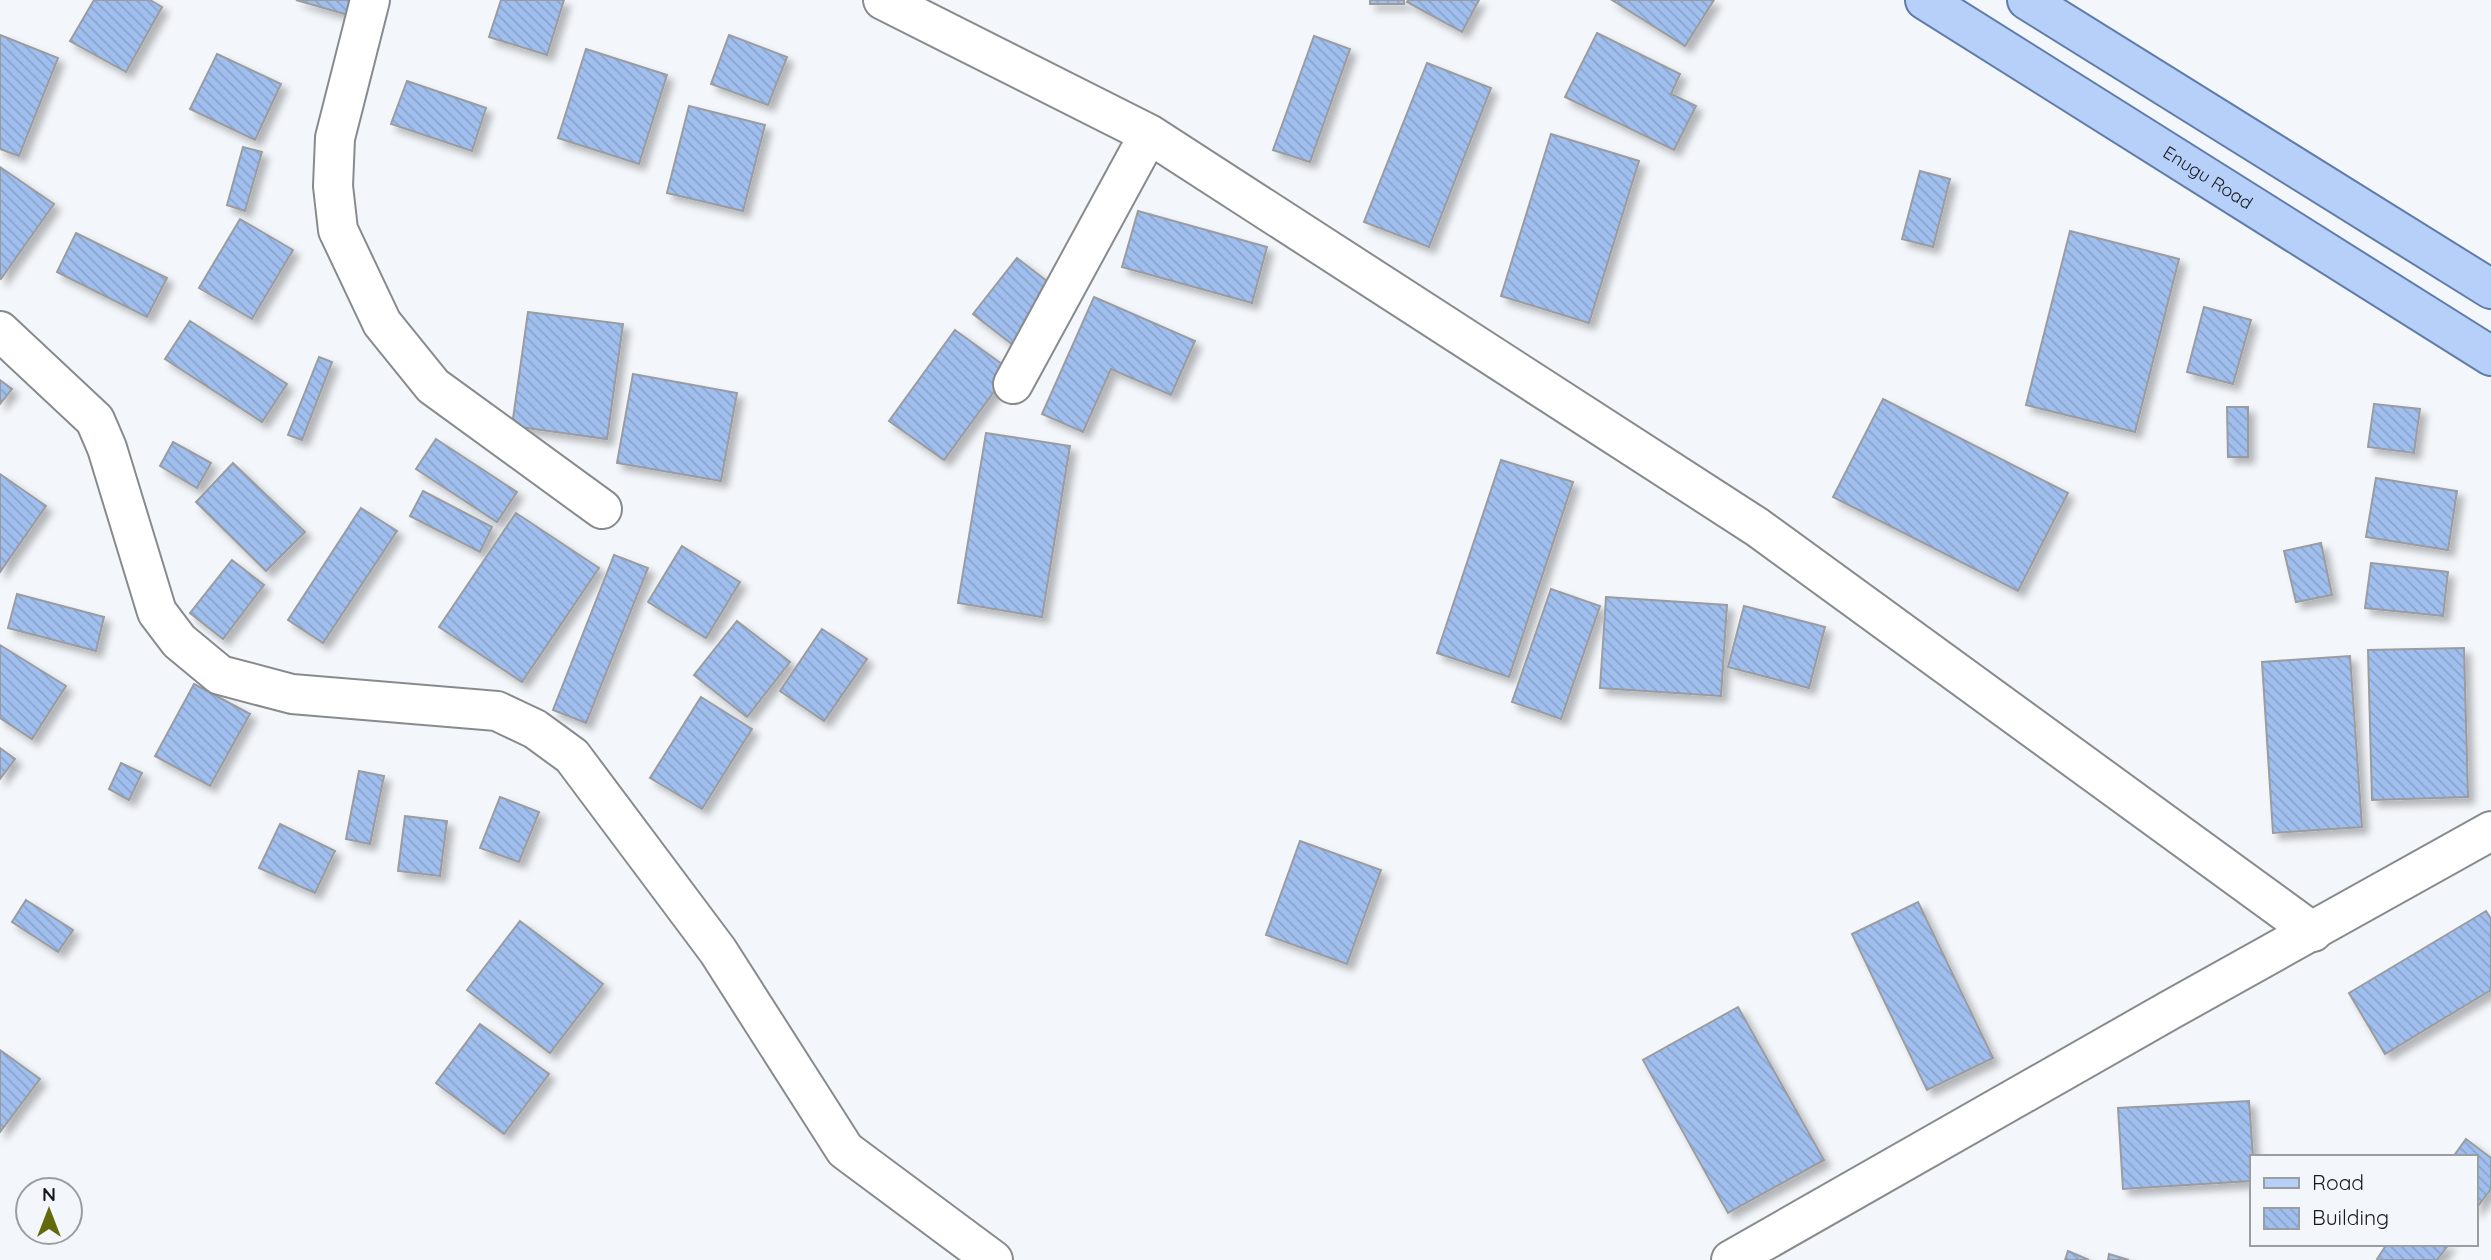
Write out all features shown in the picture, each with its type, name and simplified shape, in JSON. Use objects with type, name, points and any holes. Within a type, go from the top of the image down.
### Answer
[{"type":"main road","name":"Enugu Road","points":[[1925,0],[2491,356]]},
{"type":"main road","points":[[2046,5],[2491,289]]},
{"type":"street","points":[[370,0],[335,138],[332,186],[338,230],[382,323],[433,386],[602,509]]},
{"type":"street","points":[[883,0],[1149,134],[1757,527],[2313,932]]},
{"type":"street","points":[[1013,384],[1149,134]]},
{"type":"street","points":[[0,331],[95,420],[107,448],[157,612],[179,641],[220,675],[292,694],[497,711],[535,729],[572,756],[718,951],[845,1150],[993,1260]]},
{"type":"street","points":[[1731,1260],[2491,831]]},
{"type":"building","points":[[94,0],[150,0],[162,7],[126,72],[70,41]]},
{"type":"building","points":[[296,0],[360,0],[355,17]]},
{"type":"building","points":[[501,0],[564,0],[547,55],[489,37]]},
{"type":"building","points":[[1370,0],[1404,0],[1404,4],[1370,4]]},
{"type":"building","points":[[1479,0],[1462,32],[1407,2]]},
{"type":"building","points":[[1612,0],[1714,0],[1685,46]]},
{"type":"building","points":[[1597,33],[1680,74],[1671,94],[1696,106],[1674,150],[1565,97]]},
{"type":"building","points":[[0,35],[58,58],[19,156],[0,149]]},
{"type":"building","points":[[729,35],[787,57],[768,105],[711,84]]},
{"type":"building","points":[[1314,36],[1350,49],[1310,162],[1273,150]]},
{"type":"building","points":[[586,49],[667,75],[639,164],[558,138]]},
{"type":"building","points":[[217,54],[281,84],[255,140],[190,109]]},
{"type":"building","points":[[1427,63],[1491,88],[1429,247],[1364,222]]},
{"type":"building","points":[[407,81],[486,108],[472,151],[391,124]]},
{"type":"building","points":[[689,106],[765,125],[743,211],[667,193]]},
{"type":"building","points":[[1551,134],[1639,161],[1589,323],[1501,296]]},
{"type":"building","points":[[243,147],[262,152],[245,211],[227,205]]},
{"type":"building","points":[[0,167],[54,204],[1,279],[0,278]]},
{"type":"building","points":[[1920,171],[1950,179],[1933,247],[1902,239]]},
{"type":"building","points":[[1138,211],[1267,247],[1252,303],[1122,267]]},
{"type":"building","points":[[240,219],[293,250],[252,319],[199,288]]},
{"type":"building","points":[[2070,231],[2179,259],[2135,432],[2026,405]]},
{"type":"building","points":[[76,233],[167,278],[147,317],[57,272]]},
{"type":"building","points":[[1017,258],[1061,292],[1017,348],[973,314]]},
{"type":"building","points":[[1094,297],[1195,341],[1171,395],[1111,369],[1083,432],[1042,414]]},
{"type":"building","points":[[2204,307],[2251,320],[2233,384],[2187,372]]},
{"type":"building","points":[[528,312],[623,324],[607,439],[512,426]]},
{"type":"building","points":[[190,321],[287,384],[262,422],[165,359]]},
{"type":"building","points":[[955,330],[1010,370],[944,460],[889,421]]},
{"type":"building","points":[[319,357],[332,362],[302,440],[288,435]]},
{"type":"building","points":[[633,374],[737,393],[721,481],[617,463]]},
{"type":"building","points":[[0,380],[12,389],[0,404]]},
{"type":"building","points":[[1883,399],[2068,493],[2018,591],[1833,497]]},
{"type":"building","points":[[2374,404],[2420,409],[2414,453],[2368,447]]},
{"type":"building","points":[[2227,407],[2248,407],[2248,457],[2228,457]]},
{"type":"building","points":[[986,433],[1070,446],[1042,617],[958,603]]},
{"type":"building","points":[[436,439],[517,492],[497,522],[416,469]]},
{"type":"building","points":[[173,442],[211,463],[197,488],[160,466]]},
{"type":"building","points":[[1501,460],[1573,482],[1509,677],[1437,653]]},
{"type":"building","points":[[233,463],[305,532],[266,571],[196,502]]},
{"type":"building","points":[[0,474],[46,506],[0,572]]},
{"type":"building","points":[[2376,478],[2457,491],[2448,550],[2366,537]]},
{"type":"building","points":[[423,491],[492,527],[480,552],[410,516]]},
{"type":"building","points":[[361,508],[397,531],[323,643],[288,620]]},
{"type":"building","points":[[516,513],[599,568],[522,682],[439,627]]},
{"type":"building","points":[[2321,543],[2332,595],[2296,602],[2284,551]]},
{"type":"building","points":[[682,546],[740,582],[706,638],[648,602]]},
{"type":"building","points":[[614,555],[648,568],[586,723],[553,710]]},
{"type":"building","points":[[232,560],[264,585],[223,639],[190,613]]},
{"type":"building","points":[[2371,563],[2448,572],[2443,616],[2365,608]]},
{"type":"building","points":[[1551,589],[1600,606],[1561,719],[1512,702]]},
{"type":"building","points":[[17,594],[104,617],[96,651],[8,628]]},
{"type":"building","points":[[1606,597],[1727,605],[1721,696],[1600,688]]},
{"type":"building","points":[[1744,606],[1825,627],[1809,688],[1728,667]]},
{"type":"building","points":[[737,621],[790,662],[747,717],[694,675]]},
{"type":"building","points":[[822,629],[867,659],[824,721],[780,691]]},
{"type":"building","points":[[0,645],[66,686],[32,739],[0,718]]},
{"type":"building","points":[[2464,648],[2468,797],[2372,800],[2368,650]]},
{"type":"building","points":[[2350,656],[2362,827],[2273,833],[2262,662]]},
{"type":"building","points":[[194,684],[250,714],[210,786],[155,756]]},
{"type":"building","points":[[701,697],[752,729],[702,809],[650,778]]},
{"type":"building","points":[[0,748],[15,759],[0,779]]},
{"type":"building","points":[[121,763],[142,773],[129,800],[109,789]]},
{"type":"building","points":[[359,771],[384,776],[370,844],[346,839]]},
{"type":"building","points":[[500,797],[539,812],[519,862],[480,848]]},
{"type":"building","points":[[405,816],[447,821],[440,876],[398,871]]},
{"type":"building","points":[[280,824],[335,851],[315,893],[259,868]]},
{"type":"building","points":[[1300,841],[1381,870],[1347,964],[1266,935]]},
{"type":"building","points":[[26,900],[73,930],[58,952],[12,922]]},
{"type":"building","points":[[1918,902],[1993,1058],[1927,1090],[1852,934]]},
{"type":"building","points":[[2486,911],[2491,919],[2491,990],[2385,1054],[2349,993]]},
{"type":"building","points":[[520,921],[603,984],[550,1053],[467,990]]},
{"type":"building","points":[[1738,1007],[1824,1160],[1728,1213],[1643,1060]]},
{"type":"building","points":[[480,1024],[549,1074],[504,1134],[436,1083]]},
{"type":"building","points":[[0,1050],[40,1079],[0,1132]]},
{"type":"building","points":[[2249,1101],[2253,1155],[2250,1155],[2250,1181],[2123,1189],[2118,1108]]},
{"type":"building","points":[[2466,1139],[2491,1158],[2491,1189],[2477,1207],[2477,1155],[2454,1155]]},
{"type":"building","points":[[2386,1246],[2448,1246],[2437,1260],[2377,1259]]},
{"type":"building","points":[[2068,1251],[2089,1260],[2065,1260]]},
{"type":"building","points":[[2109,1254],[2129,1260],[2108,1260]]}]
